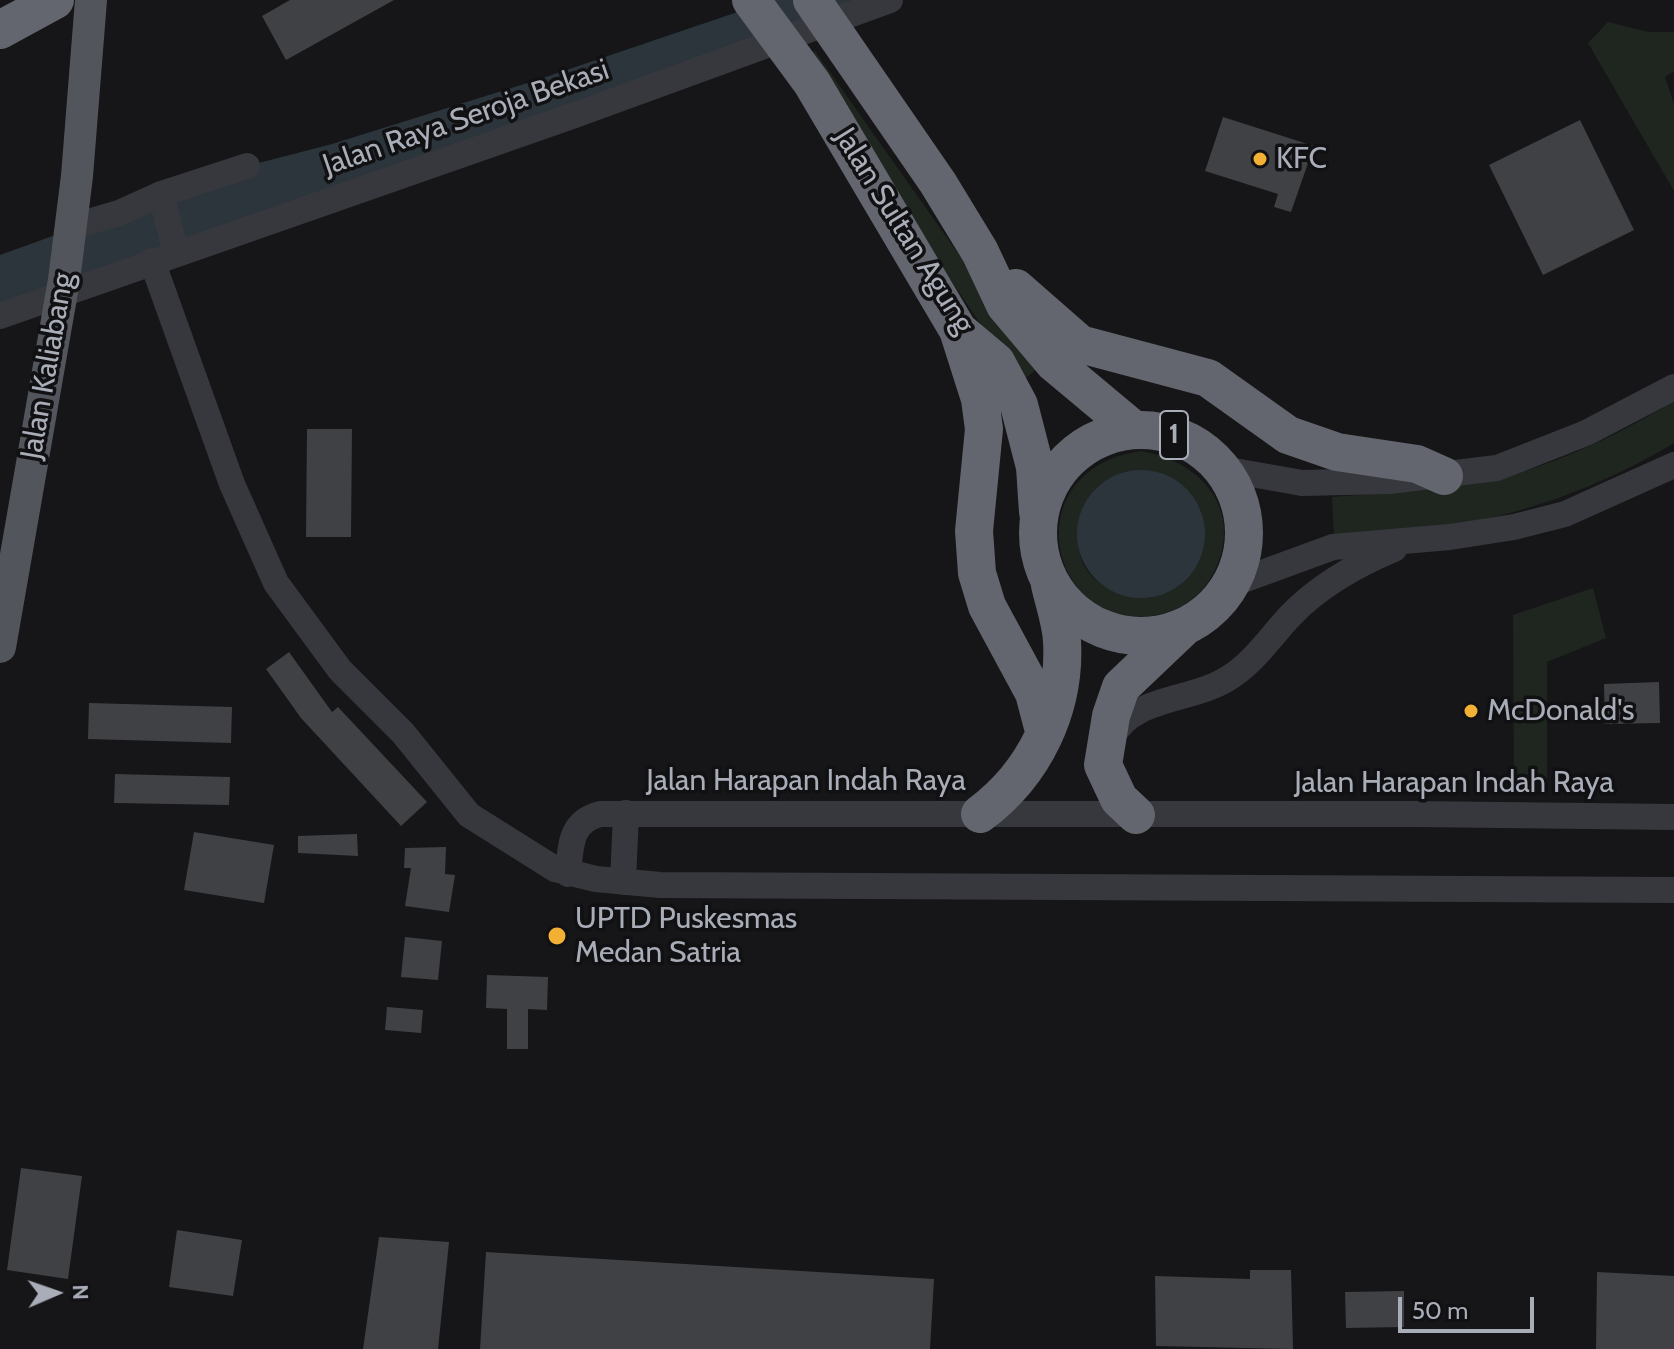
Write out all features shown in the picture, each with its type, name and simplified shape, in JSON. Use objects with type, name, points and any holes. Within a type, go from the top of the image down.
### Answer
[{"type":"highway","points":[[0,13],[23,0]]},
{"type":"highway","points":[[0,30],[55,0]]},
{"type":"highway","name":"Jalan Sultan Agung","points":[[751,0],[812,83],[958,330],[996,362],[1019,405],[1035,467],[1039,519]]},
{"type":"highway","name":"Jalan Sultan Agung","points":[[812,0],[867,77],[980,252],[1005,305],[1054,363],[1133,429]]},
{"type":"highway","points":[[980,252],[1041,313],[1080,344],[1208,378],[1288,435],[1337,452],[1417,464],[1444,476]]},
{"type":"highway","points":[[958,330],[980,399],[984,429],[974,531],[977,573],[987,606],[1034,693],[1044,731]]},
{"type":"highway","name":"1","points":[[1133,429],[1158,430],[1183,438],[1204,451],[1223,469],[1238,495],[1244,525],[1242,555],[1232,584],[1211,611],[1182,629],[1148,637],[1119,635],[1092,625],[1068,607],[1048,577],[1039,551],[1039,519],[1048,488],[1069,459],[1098,438],[1133,429]]},
{"type":"highway","points":[[980,814],[1019,780],[1036,756],[1058,694],[1062,640],[1048,577]]},
{"type":"highway","points":[[1136,815],[1119,799],[1108,780],[1103,757],[1121,687],[1182,629]]},
{"type":"main road","name":"Jalan Kaliabang","points":[[0,647],[5,589],[63,286],[91,0]]},
{"type":"street","name":"Jalan Raya Seroja Bekasi","points":[[0,316],[63,286],[167,254],[575,115],[890,0]]},
{"type":"street","points":[[71,227],[162,205],[247,166]]},
{"type":"street","points":[[162,205],[167,254],[232,484],[276,583],[340,670],[403,733],[469,815],[541,863],[568,874],[623,882],[691,885],[1674,890]]},
{"type":"street","points":[[1223,469],[1302,483],[1444,476],[1497,468],[1586,433],[1674,387]]},
{"type":"street","points":[[1232,584],[1333,547],[1408,542],[1514,527],[1565,514],[1674,465]]},
{"type":"street","points":[[1103,757],[1123,720],[1138,710],[1209,689],[1228,679],[1243,668],[1294,611],[1335,580],[1408,542]]},
{"type":"street","points":[[568,874],[572,836],[581,821],[600,814],[626,813]]},
{"type":"street","name":"Jalan Harapan Indah Raya","points":[[623,882],[626,813],[1674,817]]},
{"type":"shaded area","points":[[773,0],[888,0],[0,316],[0,255],[247,166],[332,144],[537,80]]},
{"type":"shaded area","points":[[1608,22],[1648,32],[1674,32],[1674,71],[1665,77],[1674,104],[1674,191],[1588,43]]},
{"type":"shaded area","points":[[815,51],[1039,368],[1020,382],[799,57]]},
{"type":"shaded area","points":[[1674,401],[1674,443],[1625,470],[1572,493],[1518,511],[1463,523],[1334,537],[1332,497],[1431,489],[1504,477],[1585,448]]},
{"type":"shaded area","points":[[1141,451],[1179,464],[1209,488],[1223,522],[1224,542],[1210,579],[1199,594],[1185,605],[1168,612],[1129,616],[1097,604],[1074,582],[1061,552],[1060,520],[1072,490],[1099,465]],"holes":[[[1141,470],[1176,483],[1201,511],[1151,598],[1128,595],[1105,587],[1088,571],[1079,549],[1090,499],[1096,488],[1120,475]]]},
{"type":"shaded area","points":[[1141,470],[1165,475],[1186,489],[1200,510],[1205,534],[1200,558],[1186,579],[1165,593],[1141,598],[1117,593],[1096,579],[1082,558],[1077,534],[1082,510],[1096,489],[1117,475]]},
{"type":"shaded area","points":[[1593,588],[1606,638],[1547,662],[1547,792],[1514,789],[1513,615]]},
{"type":"building","points":[[290,0],[394,0],[286,60],[262,16]]},
{"type":"building","name":"KFC","points":[[1223,117],[1314,146],[1291,212],[1274,207],[1278,194],[1205,171]]},
{"type":"building","points":[[1580,120],[1634,230],[1543,275],[1489,165]]},
{"type":"building","points":[[307,429],[352,429],[351,537],[306,537]]},
{"type":"building","points":[[289,652],[332,712],[338,707],[427,802],[401,826],[301,718],[266,669]]},
{"type":"building","points":[[1659,682],[1660,723],[1605,724],[1604,684]]},
{"type":"building","points":[[89,703],[232,707],[231,743],[88,739]]},
{"type":"building","points":[[115,774],[230,777],[229,805],[114,803]]},
{"type":"building","points":[[194,832],[274,845],[264,903],[184,890]]},
{"type":"building","points":[[357,834],[358,856],[298,853],[298,836]]},
{"type":"building","points":[[446,847],[445,874],[455,875],[449,912],[405,906],[411,868],[404,868],[405,848]]},
{"type":"building","points":[[405,937],[442,941],[438,980],[401,977]]},
{"type":"building","points":[[487,975],[548,977],[547,1010],[528,1009],[528,1049],[507,1049],[507,1009],[486,1008]]},
{"type":"building","points":[[387,1007],[423,1010],[421,1033],[385,1030]]},
{"type":"building","points":[[21,1168],[82,1176],[68,1279],[7,1270]]},
{"type":"building","points":[[177,1230],[242,1240],[233,1296],[169,1287]]},
{"type":"building","points":[[379,1237],[449,1242],[438,1349],[363,1349]]},
{"type":"building","points":[[486,1252],[934,1279],[930,1349],[480,1349]]},
{"type":"building","points":[[1250,1270],[1291,1270],[1293,1349],[1156,1346],[1155,1276],[1250,1279]]},
{"type":"building","points":[[1597,1272],[1674,1276],[1674,1349],[1596,1349]]},
{"type":"building","points":[[1404,1291],[1404,1327],[1346,1328],[1345,1292]]},
{"type":"place","name":"KFC","points":[[1260,159]]},
{"type":"place","name":"McDonald's","points":[[1471,711]]},
{"type":"place","name":"UPTD Puskesmas Medan Satria","points":[[557,936]]}]
